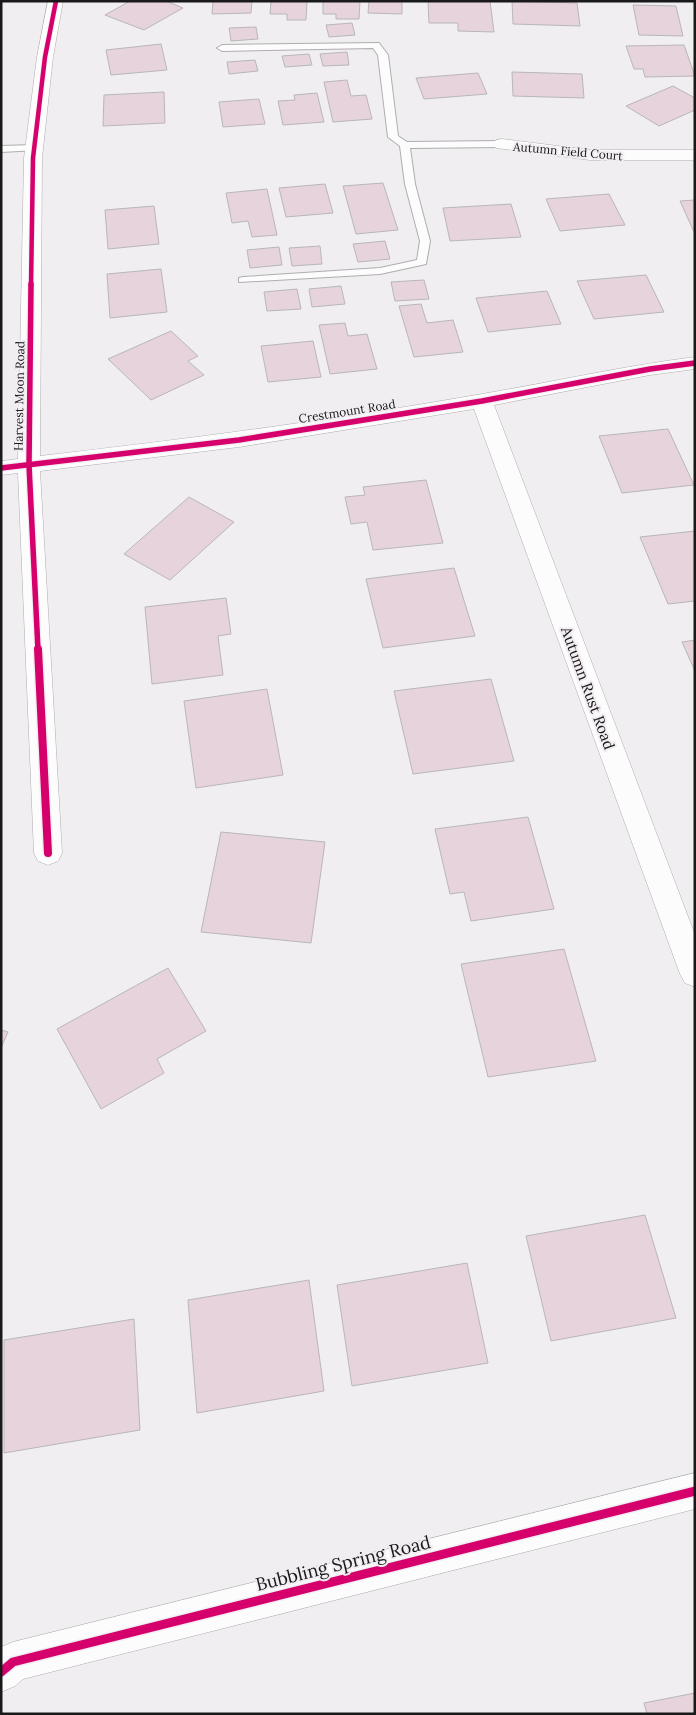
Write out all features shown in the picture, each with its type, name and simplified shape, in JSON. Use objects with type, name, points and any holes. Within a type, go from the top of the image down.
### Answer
[{"type":"street","name":"Harvest Moon Road","points":[[48,853],[29,465],[34,148],[45,57],[56,1]]},
{"type":"street","name":"Autumn Field Court","points":[[502,144],[590,155],[695,155]]},
{"type":"street","name":"Crestmount Road","points":[[1,468],[239,440],[482,401],[650,369],[695,363]]},
{"type":"street","name":"Autumn Rust Road","points":[[482,401],[695,974]]},
{"type":"street","name":"Bubbling Spring Road","points":[[1,1672],[13,1662],[695,1491]]},
{"type":"lane","points":[[222,48],[376,45],[383,55],[394,137],[405,145],[502,144]]},
{"type":"lane","points":[[243,280],[380,271],[422,262],[426,241],[410,184],[405,145]]},
{"type":"lane","points":[[1,150],[34,148]]},
{"type":"building","points":[[130,1],[166,1],[183,8],[144,30],[105,15]]},
{"type":"building","points":[[213,1],[252,1],[251,13],[212,14]]},
{"type":"building","points":[[271,1],[307,1],[306,20],[287,20],[287,14],[270,14]]},
{"type":"building","points":[[323,1],[360,1],[359,19],[336,19],[336,14],[323,14]]},
{"type":"building","points":[[369,1],[402,1],[402,14],[368,13]]},
{"type":"building","points":[[428,1],[490,1],[494,32],[458,31],[458,23],[429,23]]},
{"type":"building","points":[[512,1],[577,3],[580,26],[513,24]]},
{"type":"building","points":[[633,5],[676,6],[683,36],[639,35]]},
{"type":"building","points":[[352,23],[355,35],[329,37],[326,25]]},
{"type":"building","points":[[256,27],[258,39],[231,41],[229,28]]},
{"type":"building","points":[[161,44],[167,70],[111,75],[106,50]]},
{"type":"building","points":[[684,45],[695,76],[645,77],[643,69],[634,69],[626,46]]},
{"type":"building","points":[[347,52],[349,65],[323,66],[320,54]]},
{"type":"building","points":[[309,54],[312,65],[285,67],[282,56]]},
{"type":"building","points":[[255,60],[258,71],[229,74],[227,62]]},
{"type":"building","points":[[512,72],[582,74],[584,98],[513,96]]},
{"type":"building","points":[[478,73],[487,94],[424,99],[416,78]]},
{"type":"building","points":[[347,80],[351,96],[366,95],[372,119],[333,122],[324,82]]},
{"type":"building","points":[[673,86],[695,98],[695,110],[659,126],[626,106]]},
{"type":"building","points":[[164,92],[165,123],[103,126],[104,95]]},
{"type":"building","points":[[317,93],[324,122],[283,125],[278,101],[295,100],[294,95]]},
{"type":"building","points":[[259,99],[265,124],[223,127],[219,102]]},
{"type":"building","points":[[383,183],[398,230],[356,234],[343,186]]},
{"type":"building","points":[[325,184],[333,213],[286,217],[279,188]]},
{"type":"building","points":[[267,189],[277,235],[252,237],[248,221],[232,223],[226,193]]},
{"type":"building","points":[[609,194],[625,225],[560,231],[546,199]]},
{"type":"building","points":[[695,200],[695,232],[694,232],[680,201]]},
{"type":"building","points":[[511,204],[521,237],[450,241],[443,208]]},
{"type":"building","points":[[154,206],[159,244],[108,249],[105,210]]},
{"type":"building","points":[[385,241],[390,259],[358,262],[353,244]]},
{"type":"building","points":[[320,246],[322,264],[292,266],[289,248]]},
{"type":"building","points":[[279,247],[282,265],[250,268],[247,250]]},
{"type":"building","points":[[161,269],[167,312],[110,318],[107,274]]},
{"type":"building","points":[[646,275],[664,312],[594,319],[577,281]]},
{"type":"building","points":[[424,280],[429,299],[395,301],[391,282]]},
{"type":"building","points":[[341,286],[345,304],[312,307],[309,289]]},
{"type":"building","points":[[297,289],[301,309],[267,311],[264,292]]},
{"type":"building","points":[[547,291],[561,324],[488,332],[476,298]]},
{"type":"building","points":[[421,304],[427,323],[453,320],[463,352],[414,357],[399,306]]},
{"type":"building","points":[[345,323],[348,336],[367,334],[377,369],[330,374],[319,325]]},
{"type":"building","points":[[171,331],[198,356],[188,361],[204,375],[151,400],[108,359]]},
{"type":"building","points":[[313,341],[321,377],[268,382],[261,346]]},
{"type":"building","points":[[668,429],[694,485],[622,493],[599,436]]},
{"type":"building","points":[[426,480],[443,543],[373,550],[367,522],[351,524],[345,497],[365,495],[363,487]]},
{"type":"building","points":[[189,497],[234,522],[170,580],[124,554]]},
{"type":"building","points":[[695,531],[695,601],[668,604],[640,537]]},
{"type":"building","points":[[454,568],[475,636],[383,648],[366,579]]},
{"type":"building","points":[[226,598],[231,634],[218,636],[223,675],[152,684],[145,607]]},
{"type":"building","points":[[695,640],[695,671],[682,642]]},
{"type":"building","points":[[491,679],[514,761],[413,774],[394,691]]},
{"type":"building","points":[[267,689],[283,775],[196,788],[184,701]]},
{"type":"building","points":[[528,817],[554,909],[471,921],[464,892],[450,894],[435,829]]},
{"type":"building","points":[[221,832],[325,842],[311,943],[201,932]]},
{"type":"building","points":[[564,949],[596,1061],[488,1077],[461,964]]},
{"type":"building","points":[[168,968],[206,1031],[157,1059],[164,1073],[101,1109],[57,1029]]},
{"type":"building","points":[[1,1030],[8,1032],[1,1048]]},
{"type":"building","points":[[645,1215],[676,1318],[551,1341],[526,1236]]},
{"type":"building","points":[[467,1263],[488,1363],[352,1386],[337,1285]]},
{"type":"building","points":[[309,1280],[324,1391],[197,1413],[188,1300]]},
{"type":"building","points":[[134,1319],[140,1430],[4,1453],[4,1340]]},
{"type":"building","points":[[695,1693],[695,1714],[647,1714],[644,1703]]},
{"type":"cycle path","points":[[48,853],[29,465],[33,158],[45,57],[56,1]]},
{"type":"cycle path","points":[[1,468],[239,440],[482,401],[650,369],[695,363]]},
{"type":"cycle path","points":[[1,1672],[13,1662],[695,1491]]}]
